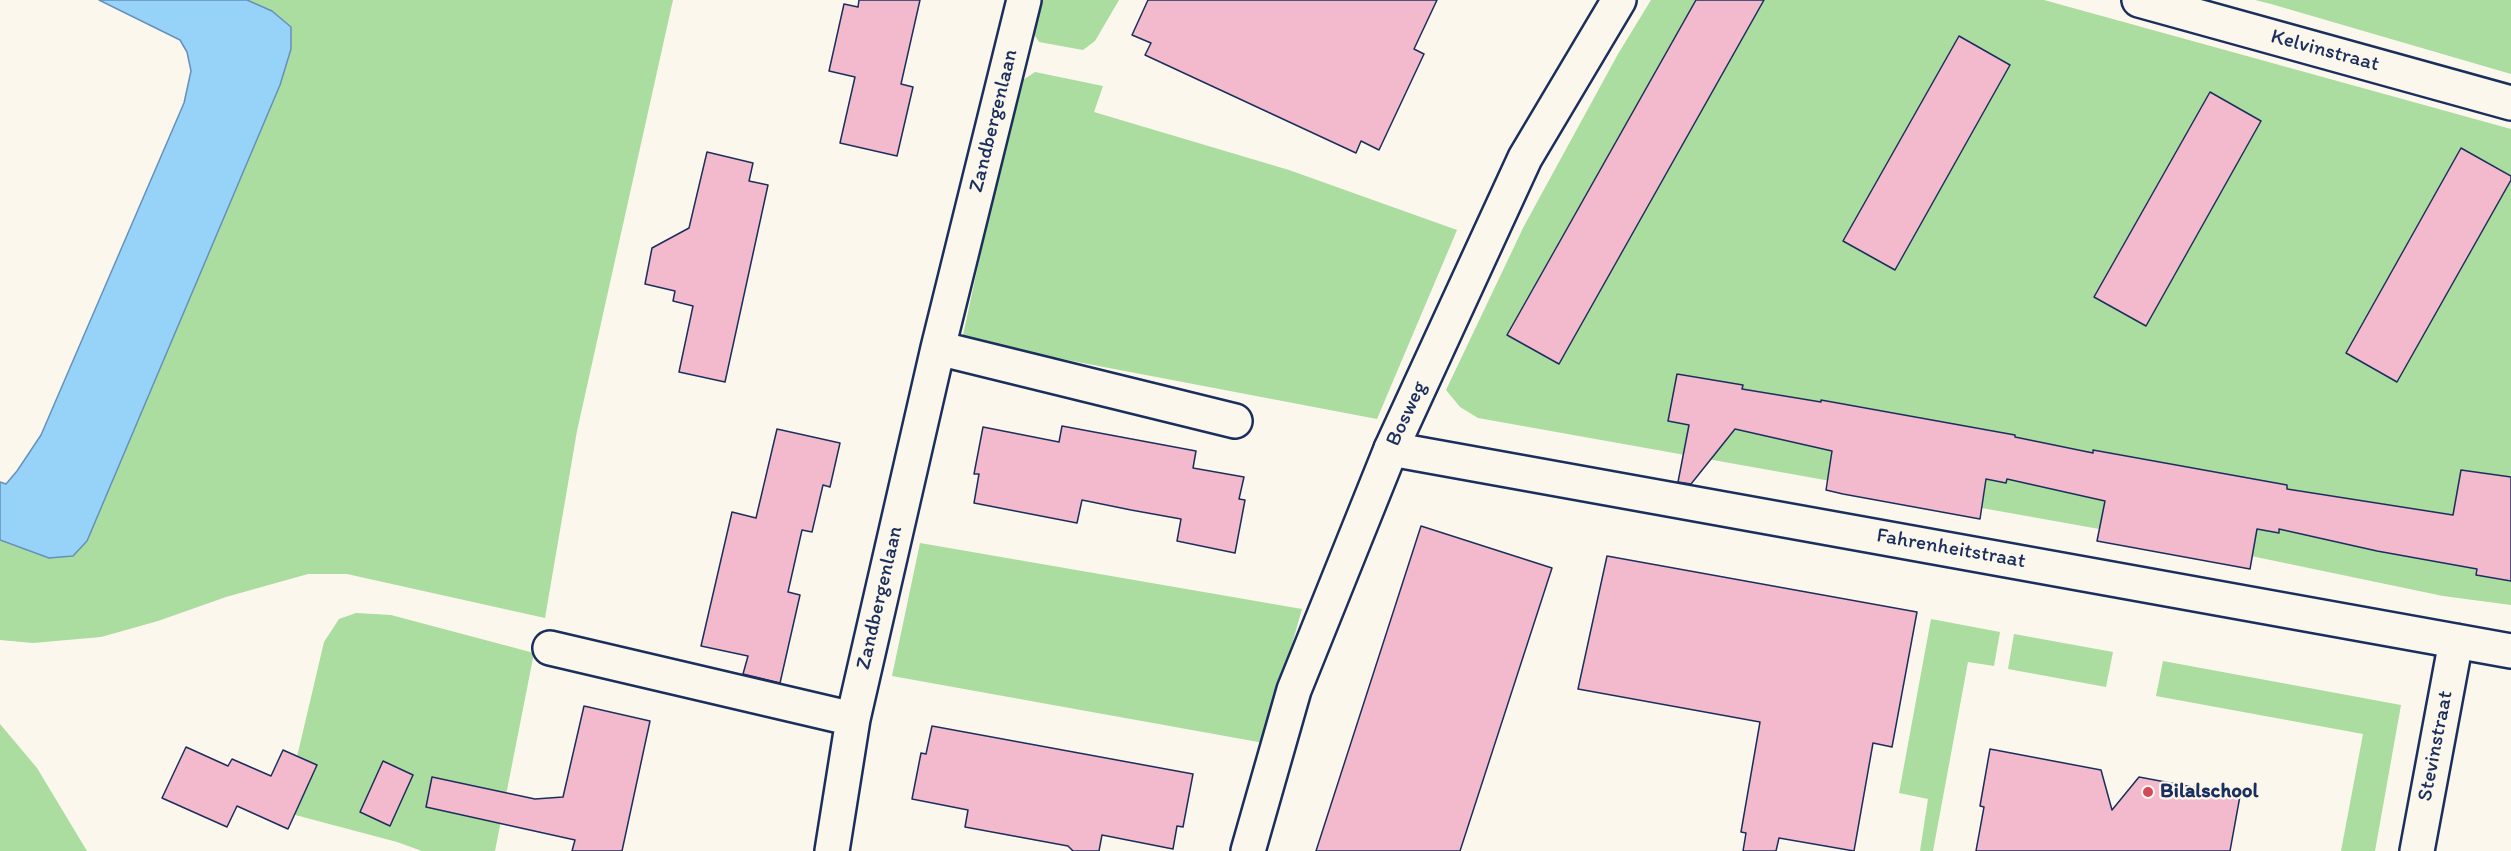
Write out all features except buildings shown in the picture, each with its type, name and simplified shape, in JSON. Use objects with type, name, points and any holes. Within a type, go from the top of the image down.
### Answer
[{"type":"street","name":"Zandbergenlaan","points":[[832,851],[853,719],[938,348],[1024,0]]},
{"type":"street","name":"Bosweg","points":[[1248,851],[1294,690],[1391,449],[1525,158],[1619,0]]},
{"type":"street","name":"Kelvinstraat","points":[[2139,0],[2511,103]]},
{"type":"street","points":[[938,348],[1234,421]]},
{"type":"street","name":"Fahrenheitstraat","points":[[1391,449],[2511,651]]},
{"type":"street","name":"Stevinstraat","points":[[2417,851],[2456,641]]},
{"type":"street","points":[[550,648],[853,719]]},
{"type":"green space","points":[[247,0],[673,0],[577,431],[545,618],[347,574],[308,574],[226,597],[158,621],[101,637],[33,643],[0,640],[0,540],[49,558],[73,556],[87,541],[280,85],[291,49],[291,27],[272,11]]},
{"type":"green space","points":[[1036,0],[1119,0],[1095,41],[1083,50],[1039,42],[1030,28]]},
{"type":"green space","points":[[1651,0],[2044,0],[2511,129],[2511,605],[2443,596],[2256,557],[1478,418],[1460,407],[1446,390],[1524,226],[1618,54]]},
{"type":"green space","points":[[2255,0],[2511,0],[2511,74],[2271,4]]},
{"type":"green space","points":[[1035,72],[1103,86],[1094,112],[1289,170],[1457,230],[1377,419],[962,340],[1017,84]]},
{"type":"green space","points":[[920,543],[1302,609],[1264,743],[892,676]]},
{"type":"green space","points":[[356,613],[391,615],[534,653],[495,851],[422,851],[397,842],[284,812],[324,642],[339,619]]},
{"type":"green space","points":[[1931,619],[2000,632],[1994,666],[1968,662],[1933,851],[1920,851],[1928,799],[1899,793]]},
{"type":"green space","points":[[2014,634],[2113,652],[2106,687],[2008,669]]},
{"type":"green space","points":[[2163,661],[2401,705],[2375,851],[2341,851],[2363,734],[2156,696]]},
{"type":"green space","points":[[0,724],[37,768],[87,851],[0,851]]},
{"type":"water","points":[[99,0],[247,0],[272,11],[291,27],[291,49],[280,85],[87,541],[73,556],[49,558],[0,540],[0,482],[6,484],[41,435],[184,103],[191,71],[187,52],[180,40]]},
{"type":"place","name":"Bilalschool","points":[[2148,792]]}]
